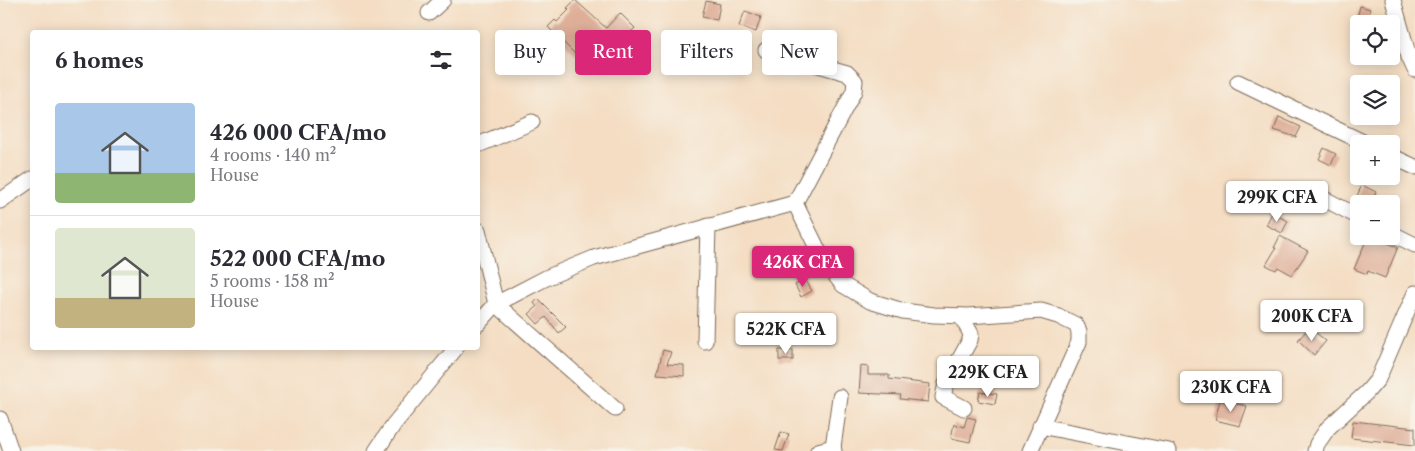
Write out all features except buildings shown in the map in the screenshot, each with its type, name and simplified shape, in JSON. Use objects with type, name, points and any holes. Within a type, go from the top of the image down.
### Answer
[{"type":"street","points":[[429,13],[443,0]]},
{"type":"street","points":[[1392,0],[1409,57],[1415,70]]},
{"type":"street","points":[[480,322],[496,304],[548,277],[594,258],[795,203],[854,91],[855,81],[847,73],[837,70]]},
{"type":"street","points":[[1238,82],[1350,136]]},
{"type":"street","points":[[480,144],[532,122]]},
{"type":"street","points":[[1400,160],[1415,167]]},
{"type":"street","points":[[1,198],[30,179]]},
{"type":"street","points":[[1312,192],[1350,211]]},
{"type":"street","points":[[795,203],[823,260],[843,285],[870,301],[903,310],[934,315],[961,316],[1041,311],[1058,316],[1076,325],[1079,331],[1079,342],[1030,451]]},
{"type":"street","points":[[705,341],[708,226]]},
{"type":"street","points":[[480,238],[496,304],[615,409]]},
{"type":"street","points":[[1400,238],[1415,245]]},
{"type":"street","points":[[1315,451],[1328,428],[1367,392],[1378,379],[1415,293]]},
{"type":"street","points":[[961,316],[971,334],[970,340],[946,384],[943,397],[964,408]]},
{"type":"street","points":[[376,451],[394,424],[454,350]]},
{"type":"street","points":[[818,451],[834,449],[840,397]]},
{"type":"street","points":[[0,419],[12,451]]},
{"type":"street","points":[[1040,426],[1170,451]]}]
